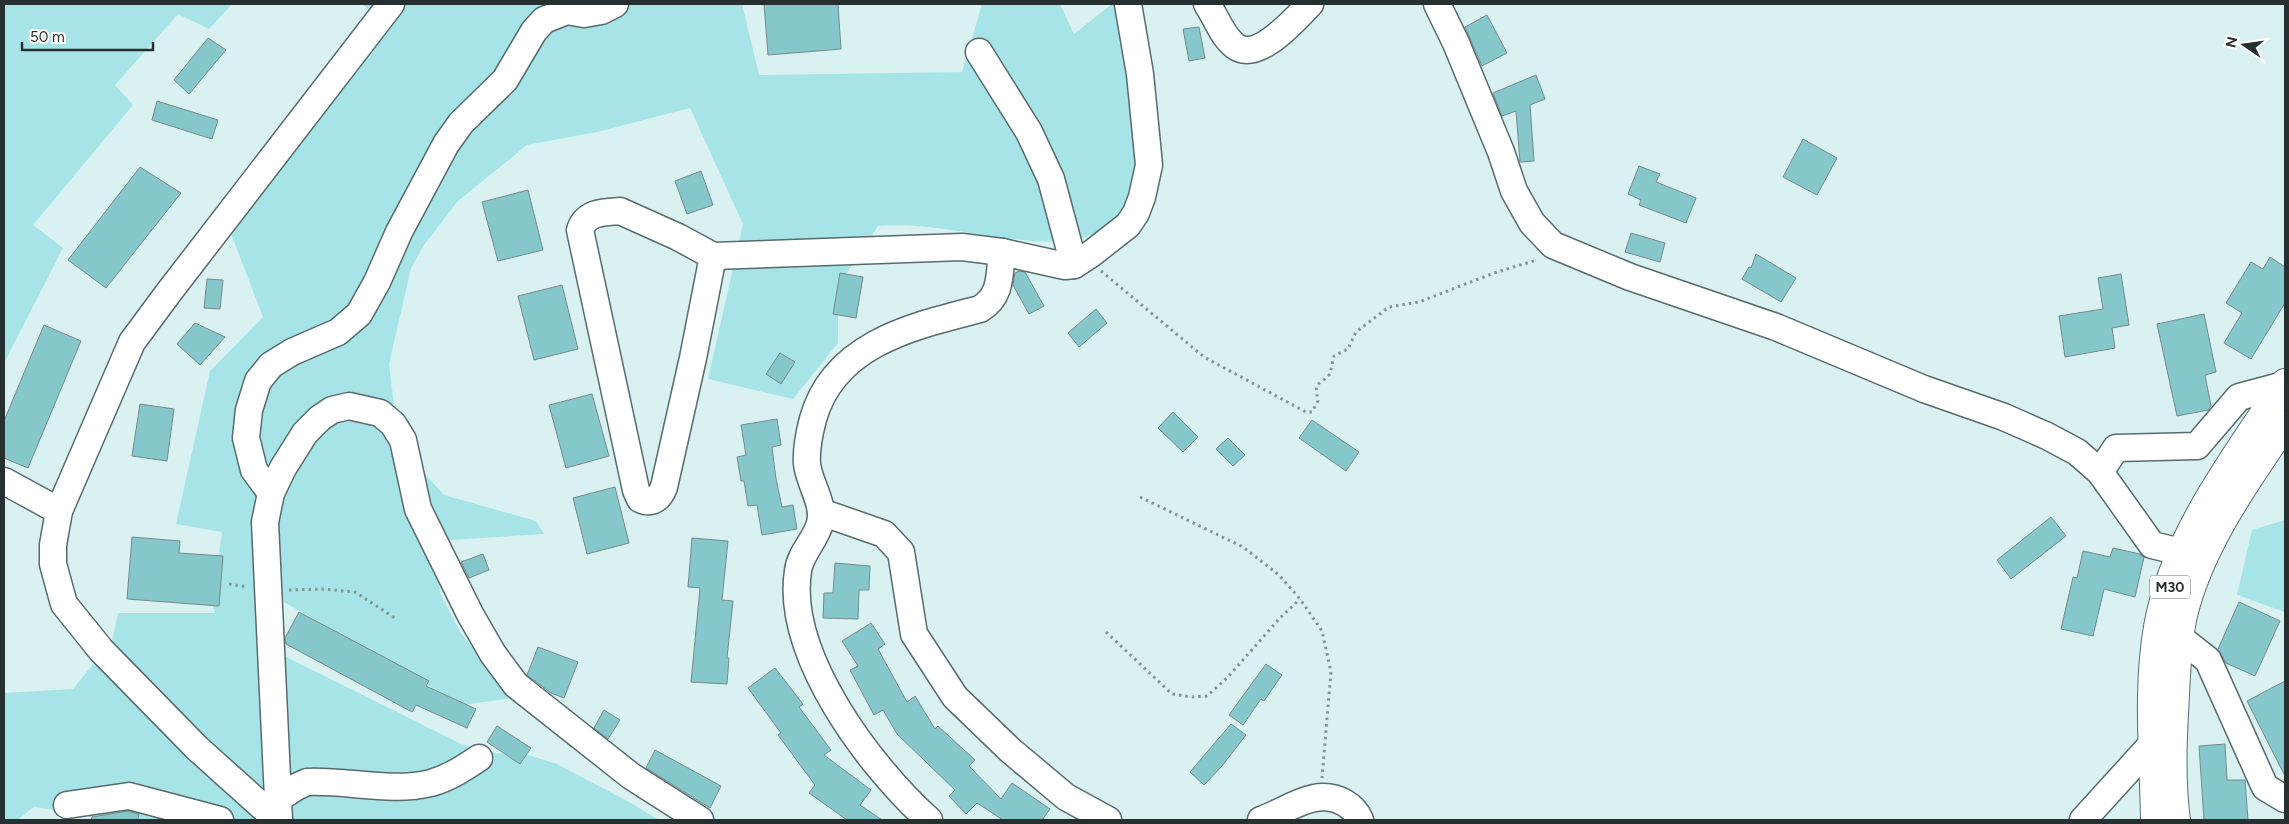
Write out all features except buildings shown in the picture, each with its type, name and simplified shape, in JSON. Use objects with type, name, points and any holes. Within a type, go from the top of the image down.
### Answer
[{"type":"highway","name":"M30","points":[[2155,820],[2154,670],[2158,627],[2182,552],[2218,485],[2285,384]]},
{"type":"highway","name":"M30","points":[[2176,820],[2172,779],[2173,734],[2176,671],[2183,617],[2193,582],[2210,542],[2285,424]]},
{"type":"street","points":[[278,813],[197,748],[101,650],[64,604],[53,564],[53,545],[59,511],[132,342],[348,57],[391,4]]},
{"type":"street","points":[[271,493],[254,470],[246,438],[249,410],[258,381],[271,365],[292,352],[338,332],[359,314],[377,282],[399,232],[446,144],[467,117],[505,80],[539,26],[550,18],[567,11],[584,14],[601,11],[615,4]]},
{"type":"street","points":[[713,256],[693,358],[664,487],[658,498],[651,502],[644,501],[640,499],[636,490],[580,230],[586,219],[594,214],[620,211],[678,237],[713,256],[962,247],[1002,252],[1049,264],[1065,266],[1080,261],[1128,225],[1136,213],[1147,180],[1148,147],[1140,74],[1128,4]]},
{"type":"street","points":[[1207,4],[1223,33],[1234,45],[1242,50],[1254,50],[1266,44],[1310,4]]},
{"type":"street","points":[[1437,4],[1456,43],[1522,208],[1538,232],[1553,245],[1630,277],[1776,327],[1924,389],[2004,417],[2047,436],[2077,452],[2100,472],[2152,545],[2182,552]]},
{"type":"street","points":[[979,52],[1029,132],[1051,179],[1080,261]]},
{"type":"street","points":[[930,820],[906,800],[867,752],[830,694],[809,653],[802,631],[796,598],[798,569],[820,523],[821,512],[807,465],[809,435],[817,405],[831,380],[847,363],[873,344],[901,331],[980,309],[990,303],[996,295],[1002,252]]},
{"type":"street","points":[[2100,472],[2116,448],[2197,446],[2239,398],[2285,384]]},
{"type":"street","points":[[278,813],[265,522],[271,493],[292,452],[305,433],[320,418],[332,410],[349,406],[380,413],[394,424],[403,440],[418,509],[470,614],[493,654],[516,685],[600,754],[639,782],[700,820]]},
{"type":"street","points":[[4,481],[59,511]]},
{"type":"street","points":[[821,512],[884,534],[901,552],[914,634],[955,697],[1010,750],[1066,797],[1108,820]]},
{"type":"street","points":[[2180,638],[2208,660],[2265,787],[2285,800]]},
{"type":"street","points":[[2083,820],[2153,743]]},
{"type":"street","points":[[278,813],[296,787],[307,782],[403,787],[431,782],[453,774],[479,758]]},
{"type":"street","points":[[67,805],[129,796],[220,820]]},
{"type":"street","points":[[1261,820],[1319,796],[1337,798],[1350,806],[1358,814],[1360,820]]},
{"type":"path","points":[[1080,261],[1204,357],[1306,412],[1312,412],[1318,400],[1315,390],[1316,386],[1330,374],[1334,356],[1348,349],[1356,332],[1389,307],[1419,302],[1494,273],[1567,251]]},
{"type":"path","points":[[1140,497],[1243,547],[1278,575],[1300,599],[1322,631],[1331,672],[1319,796]]},
{"type":"path","points":[[229,584],[269,590],[322,589],[355,592],[395,618]]},
{"type":"path","points":[[1106,632],[1172,694],[1191,697],[1207,696],[1228,677],[1279,619],[1300,599]]},
{"type":"shaded area","points":[[4,4],[232,4],[209,29],[178,14],[115,85],[133,105],[33,225],[63,248],[4,363]]},
{"type":"shaded area","points":[[362,4],[742,4],[759,75],[962,72],[982,4],[1060,4],[1074,34],[1112,4],[1133,4],[1145,126],[1127,219],[1080,239],[1049,241],[1000,238],[927,227],[903,225],[878,226],[838,286],[838,343],[793,399],[708,379],[743,224],[690,108],[597,132],[527,145],[458,201],[424,245],[411,268],[389,364],[398,439],[444,495],[536,521],[544,534],[433,541],[440,593],[460,632],[514,698],[462,705],[279,599],[272,650],[463,745],[496,753],[528,755],[557,764],[659,820],[133,820],[34,807],[17,820],[4,820],[4,693],[73,689],[112,641],[118,613],[215,613],[212,604],[222,532],[176,524],[210,371],[263,317],[228,226],[373,13]]},
{"type":"shaded area","points":[[2285,520],[2285,612],[2237,595],[2252,530]]}]
